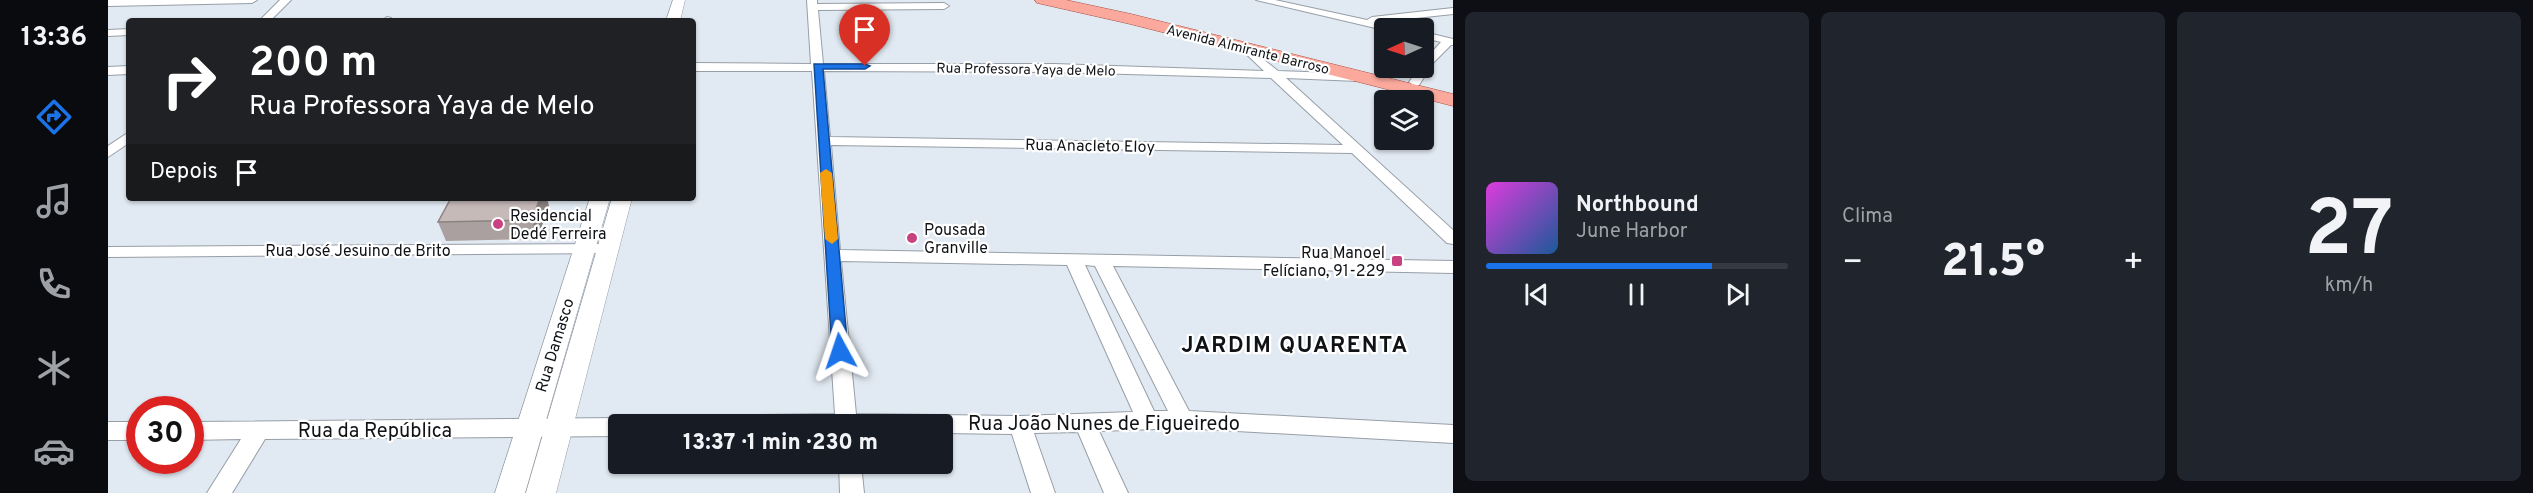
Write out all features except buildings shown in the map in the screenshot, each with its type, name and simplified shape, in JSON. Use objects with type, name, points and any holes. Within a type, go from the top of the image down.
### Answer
[{"type":"main road","name":"Avenida Almirante Barroso","points":[[1042,0],[1131,19],[1452,99]]},
{"type":"main road","name":"Avenida Almirante Barroso","points":[[1066,0],[1416,82],[1452,99]]},
{"type":"street","points":[[108,3],[252,0]]},
{"type":"street","points":[[267,18],[286,0]]},
{"type":"street","points":[[674,18],[679,0]]},
{"type":"street","points":[[1261,0],[1374,25]]},
{"type":"street","points":[[845,414],[813,3],[944,6]]},
{"type":"street","points":[[1356,21],[1453,11]]},
{"type":"street","points":[[108,33],[126,32]]},
{"type":"street","points":[[1434,38],[1450,41]]},
{"type":"street","points":[[1416,82],[1430,60],[1450,41]]},
{"type":"street","points":[[1248,50],[1453,239]]},
{"type":"street","name":"Rua Professora Yaya de Melo","points":[[696,67],[1054,68],[1359,77]]},
{"type":"street","points":[[108,71],[126,70]]},
{"type":"street","name":"Rua Anacleto Eloy","points":[[824,141],[1356,149]]},
{"type":"street","name":"Rua Damasco","points":[[541,493],[558,428],[595,249],[600,201]]},
{"type":"street","name":"Rua Damasco","points":[[510,493],[529,429],[595,249],[620,201]]},
{"type":"street","name":"Rua José Jesuino de Brito","points":[[108,252],[595,249]]},
{"type":"street","points":[[833,255],[1453,267]]},
{"type":"street","points":[[1101,260],[1183,419]]},
{"type":"street","points":[[1074,261],[1147,419]]},
{"type":"street","name":"Rua João Nunes de Figueiredo","points":[[953,424],[1183,419],[1453,434]]},
{"type":"street","points":[[1084,422],[1116,493]]},
{"type":"street","points":[[1020,424],[1043,493]]},
{"type":"street","points":[[558,428],[608,427]]},
{"type":"street","name":"Rua da República","points":[[204,431],[558,428]]},
{"type":"street","points":[[219,493],[259,430]]},
{"type":"street","points":[[108,431],[126,431]]},
{"type":"street","points":[[851,474],[852,493]]},
{"type":"slow traffic","points":[[826,173],[832,239]]},
{"type":"place","name":"Residencial Dedé Ferreira","points":[[498,224]]},
{"type":"place","name":"Pousada Granville","points":[[912,238]]},
{"type":"place","name":"Rua Manoel Felíciano, 91-229","points":[[1397,261]]},
{"type":"district","name":"JARDIM QUARENTA","points":[[1295,344]]},
{"type":"route","points":[[840,351],[818,66],[865,66]]}]
